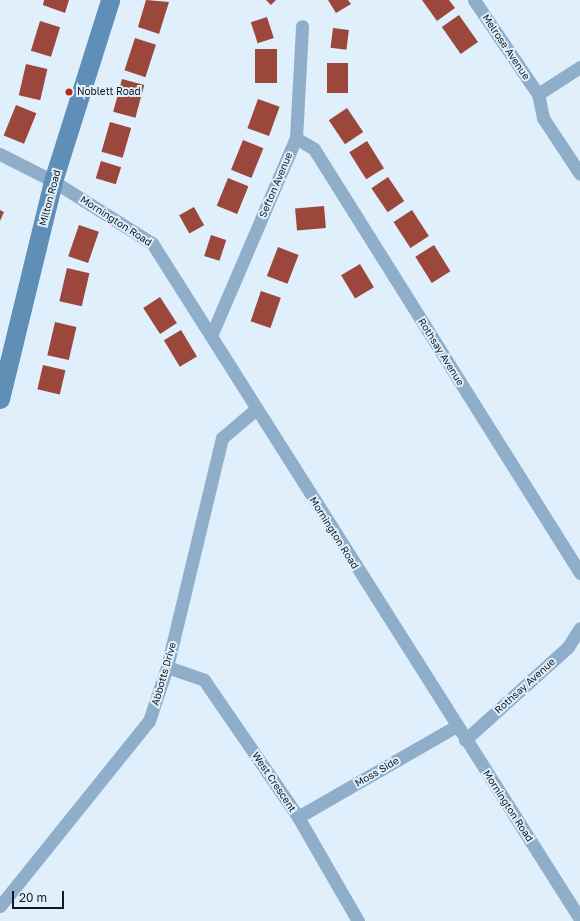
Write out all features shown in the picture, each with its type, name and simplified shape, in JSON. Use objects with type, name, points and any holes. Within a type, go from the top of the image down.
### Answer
[{"type":"street","name":"Milton Road","points":[[0,399],[54,181],[110,0]]},
{"type":"street","name":"Melrose Avenue","points":[[474,0],[538,94]]},
{"type":"street","name":"Sefton Avenue","points":[[211,336],[296,138],[302,26]]},
{"type":"street","points":[[580,67],[538,94],[543,118],[580,174]]},
{"type":"street","name":"Rothsay Avenue","points":[[296,138],[314,149],[580,573]]},
{"type":"street","points":[[0,154],[54,181]]},
{"type":"street","name":"Mornington Road","points":[[54,181],[152,243],[456,726],[580,919]]},
{"type":"street","name":"Abbotts Drive","points":[[0,906],[149,722],[167,667],[222,438],[256,409]]},
{"type":"street","name":"Rothsay Avenue","points":[[466,740],[568,647],[580,628]]},
{"type":"street","name":"West Crescent","points":[[167,667],[204,680],[298,817],[358,921]]},
{"type":"street","name":"Moss Side","points":[[298,817],[456,726]]},
{"type":"building","points":[[44,0],[69,0],[65,13],[43,5]]},
{"type":"building","points":[[146,0],[169,2],[159,34],[138,27]]},
{"type":"building","points":[[266,0],[276,0],[271,5]]},
{"type":"building","points":[[328,0],[348,0],[351,4],[336,13]]},
{"type":"building","points":[[422,0],[449,0],[455,8],[437,21]]},
{"type":"building","points":[[459,15],[478,42],[461,54],[442,27]]},
{"type":"building","points":[[267,17],[274,38],[258,43],[251,22]]},
{"type":"building","points":[[40,21],[60,27],[51,57],[31,51]]},
{"type":"building","points":[[333,28],[349,30],[346,50],[331,48]]},
{"type":"building","points":[[135,38],[156,45],[145,77],[124,70]]},
{"type":"building","points":[[255,49],[277,49],[277,83],[255,83]]},
{"type":"building","points":[[327,63],[348,63],[348,93],[327,93]]},
{"type":"building","points":[[26,64],[47,69],[40,100],[19,95]]},
{"type":"building","points":[[122,79],[144,85],[135,118],[113,112]]},
{"type":"building","points":[[258,99],[280,107],[269,136],[247,128]]},
{"type":"building","points":[[16,105],[36,113],[24,144],[4,136]]},
{"type":"building","points":[[347,108],[363,132],[345,144],[329,120]]},
{"type":"building","points":[[110,122],[131,128],[123,158],[101,152]]},
{"type":"building","points":[[243,140],[263,148],[251,178],[231,170]]},
{"type":"building","points":[[367,141],[384,168],[366,179],[349,152]]},
{"type":"building","points":[[101,161],[121,167],[116,184],[96,178]]},
{"type":"building","points":[[388,177],[404,201],[388,212],[371,188]]},
{"type":"building","points":[[228,178],[248,186],[237,214],[217,206]]},
{"type":"building","points":[[324,206],[326,228],[297,230],[295,209]]},
{"type":"building","points":[[194,207],[204,225],[189,234],[179,215]]},
{"type":"building","points":[[0,210],[4,212],[0,221]]},
{"type":"building","points":[[412,210],[429,236],[410,248],[394,222]]},
{"type":"building","points":[[79,225],[99,232],[88,263],[68,256]]},
{"type":"building","points":[[211,235],[226,240],[219,261],[204,256]]},
{"type":"building","points":[[434,245],[450,271],[432,283],[415,257]]},
{"type":"building","points":[[278,247],[299,255],[287,284],[267,276]]},
{"type":"building","points":[[360,264],[374,287],[355,298],[341,275]]},
{"type":"building","points":[[67,268],[89,273],[82,306],[59,301]]},
{"type":"building","points":[[261,291],[281,298],[270,328],[251,321]]},
{"type":"building","points":[[160,297],[177,323],[160,334],[143,308]]},
{"type":"building","points":[[55,322],[76,327],[69,360],[47,355]]},
{"type":"building","points":[[181,330],[197,357],[180,367],[164,340]]},
{"type":"building","points":[[43,365],[65,370],[60,395],[37,389]]},
{"type":"place","name":"Noblett Road","points":[[69,92]]}]
